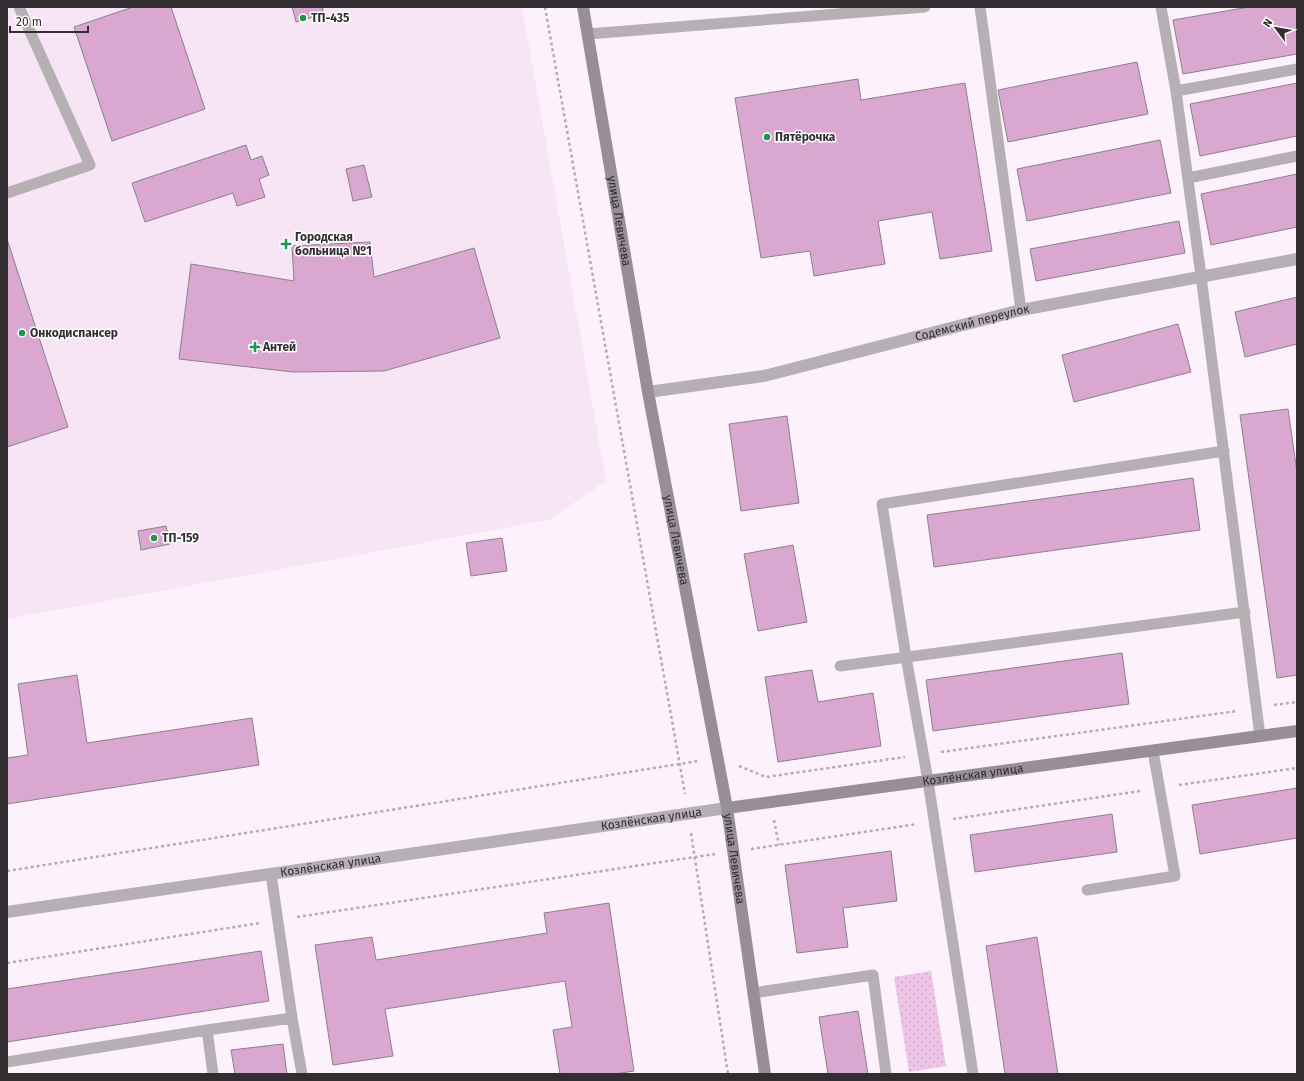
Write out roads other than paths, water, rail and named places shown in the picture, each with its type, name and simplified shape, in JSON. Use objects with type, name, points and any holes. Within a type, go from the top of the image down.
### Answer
[{"type":"street","name":"улица Левичева","points":[[583,7],[648,392],[727,808],[764,1074]]},
{"type":"street","name":"Содемский переулок","points":[[648,392],[764,376],[1021,310],[1297,259]]},
{"type":"street","name":"Козлёнская улица","points":[[7,912],[727,808],[1297,731]]},
{"type":"lane","points":[[7,193],[90,165],[19,7]]},
{"type":"lane","points":[[588,34],[925,7]]},
{"type":"lane","points":[[980,7],[1021,310]]},
{"type":"lane","points":[[1161,7],[1176,91],[1202,276],[1260,736]]},
{"type":"lane","points":[[1176,91],[1297,69]]},
{"type":"lane","points":[[1188,178],[1297,156]]},
{"type":"lane","points":[[973,1074],[924,755],[906,657],[882,504],[1224,451]]},
{"type":"lane","points":[[840,666],[1244,612]]},
{"type":"lane","points":[[1087,890],[1174,876],[1153,751]]},
{"type":"lane","points":[[271,874],[292,1018],[302,1074]]},
{"type":"lane","points":[[753,993],[873,975],[886,1074]]},
{"type":"lane","points":[[7,1062],[292,1018]]},
{"type":"lane","points":[[207,1030],[213,1074]]},
{"type":"place","name":"ТП-435","points":[[303,18]]},
{"type":"place","name":"Пятёрочка","points":[[767,137]]},
{"type":"place","name":"Городская больница №1","points":[[286,244]]},
{"type":"place","name":"Онкодиспансер","points":[[22,333]]},
{"type":"place","name":"Антей","points":[[255,347]]},
{"type":"place","name":"ТП-159","points":[[154,538]]}]
